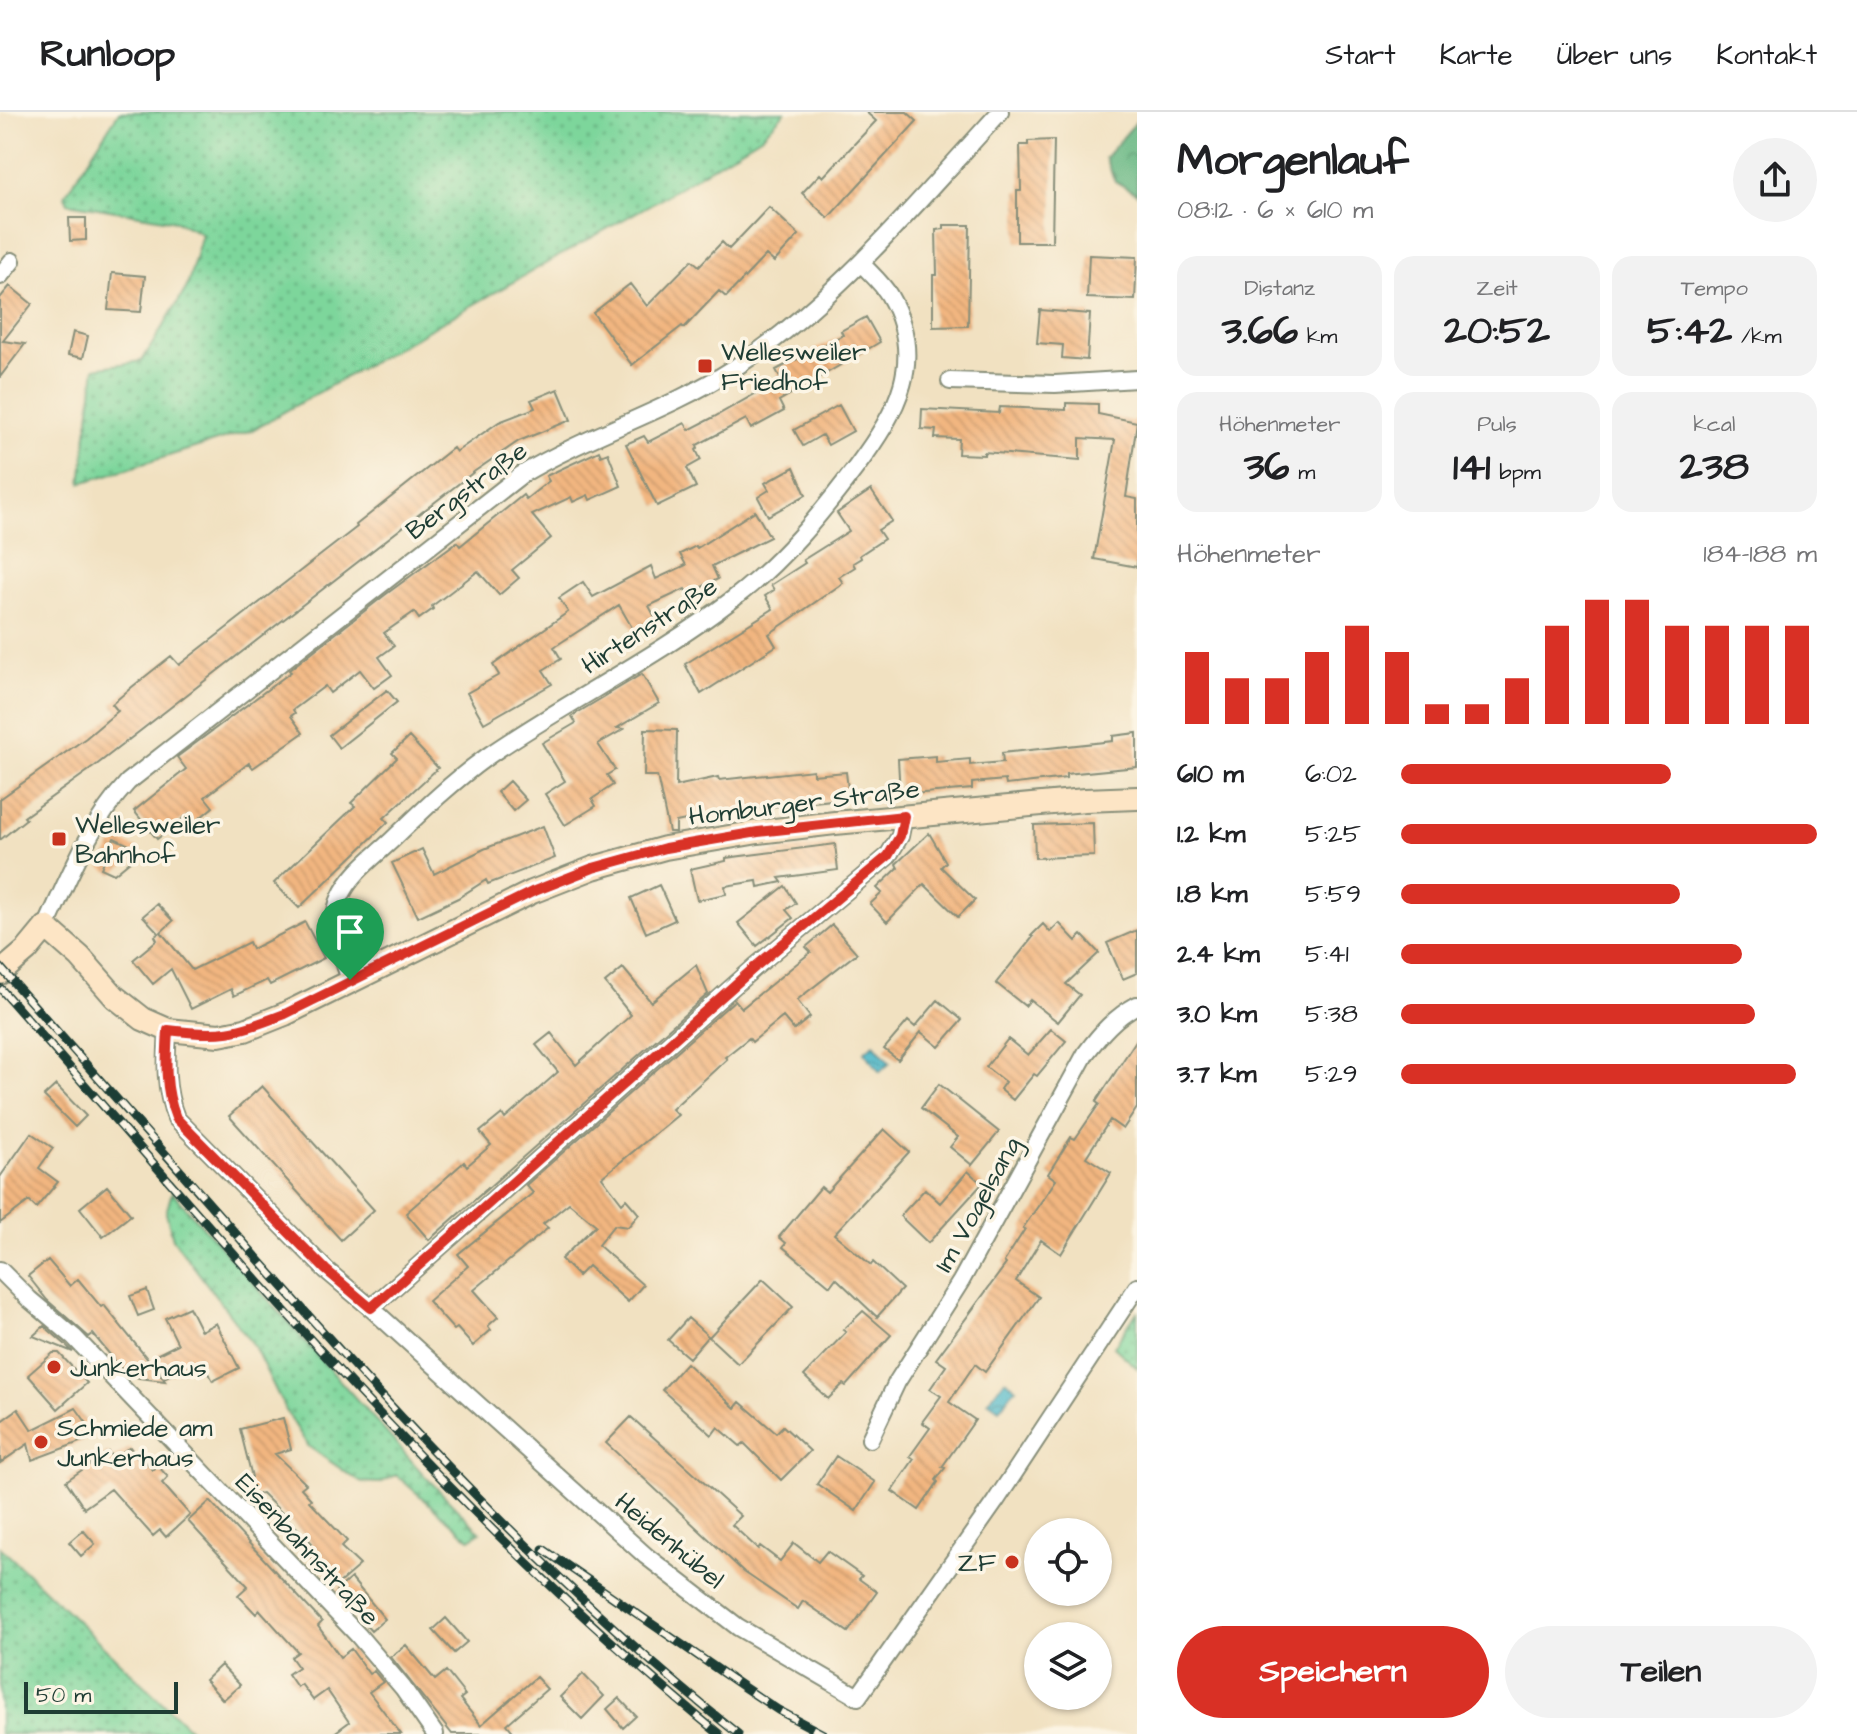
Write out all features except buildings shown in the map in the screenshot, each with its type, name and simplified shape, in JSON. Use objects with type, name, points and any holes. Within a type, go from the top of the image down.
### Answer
[{"type":"main road","name":"Homburger Straße","points":[[46,927],[80,957],[115,997],[143,1019],[168,1030],[219,1035],[245,1030],[285,1014],[532,892],[593,868],[665,848],[758,832],[904,816],[1137,798]]},
{"type":"main road","points":[[0,973],[27,950],[46,927]]},
{"type":"street","name":"Bergstraße","points":[[46,927],[87,842],[111,801],[128,782],[521,475],[553,456],[660,409],[732,369],[794,324],[861,263],[1000,112]]},
{"type":"street","points":[[0,276],[12,261]]},
{"type":"street","name":"Hirtenstraße","points":[[350,980],[335,921],[338,900],[350,881],[433,800],[487,757],[678,638],[736,597],[780,558],[828,504],[865,455],[888,420],[899,395],[906,376],[907,350],[900,316],[888,292],[861,263]]},
{"type":"street","points":[[950,381],[1055,384],[1137,379]]},
{"type":"street","points":[[371,1308],[755,967],[888,856],[900,836],[904,816]]},
{"type":"street","name":"Im Vogelsang","points":[[870,1439],[897,1382],[961,1281],[1086,1053],[1120,1014],[1137,1005]]},
{"type":"street","name":"Heidenhübel","points":[[168,1030],[165,1078],[168,1099],[176,1118],[326,1270],[646,1556],[738,1627],[858,1697],[995,1502],[1137,1287]]},
{"type":"street","name":"Eisenbahnstraße","points":[[0,1270],[74,1337],[358,1635],[403,1688],[435,1734]]},
{"type":"green space","points":[[119,112],[785,112],[762,136],[665,196],[252,430],[81,483],[95,368],[142,361],[187,287],[202,234],[176,221],[68,203],[65,195]]},
{"type":"green space","points":[[1137,121],[1137,194],[1115,181],[1105,158]]},
{"type":"green space","points":[[172,1192],[424,1475],[480,1532],[470,1539],[396,1475],[380,1483],[360,1482],[308,1446],[285,1409],[255,1348],[173,1239],[166,1213]]},
{"type":"green space","points":[[1137,1312],[1137,1368],[1114,1347]]},
{"type":"green space","points":[[0,1547],[195,1734],[0,1734]]},
{"type":"water","points":[[874,1044],[890,1063],[880,1072],[864,1052]]},
{"type":"water","points":[[1005,1380],[1016,1388],[999,1409],[988,1401]]},
{"type":"railway","points":[[0,967],[349,1360],[472,1491],[601,1617],[738,1734]]},
{"type":"railway","points":[[0,988],[257,1280],[433,1470],[620,1650],[719,1734]]},
{"type":"railway","points":[[543,1549],[778,1710],[823,1734]]},
{"type":"place","name":"Wellesweiler Friedhof","points":[[705,366]]},
{"type":"place","name":"Wellesweiler Bahnhof","points":[[59,839]]},
{"type":"place","name":"Junkerhaus","points":[[54,1367]]},
{"type":"place","name":"Schmiede am Junkerhaus","points":[[41,1442]]},
{"type":"place","name":"ZF","points":[[1012,1562]]},
{"type":"route","points":[[904,816],[900,836],[888,856],[755,967],[371,1308],[326,1270],[176,1118],[168,1099],[165,1078],[168,1030],[219,1035],[245,1030],[285,1014],[350,980],[532,892],[593,868],[665,848],[758,832],[904,816]]}]
